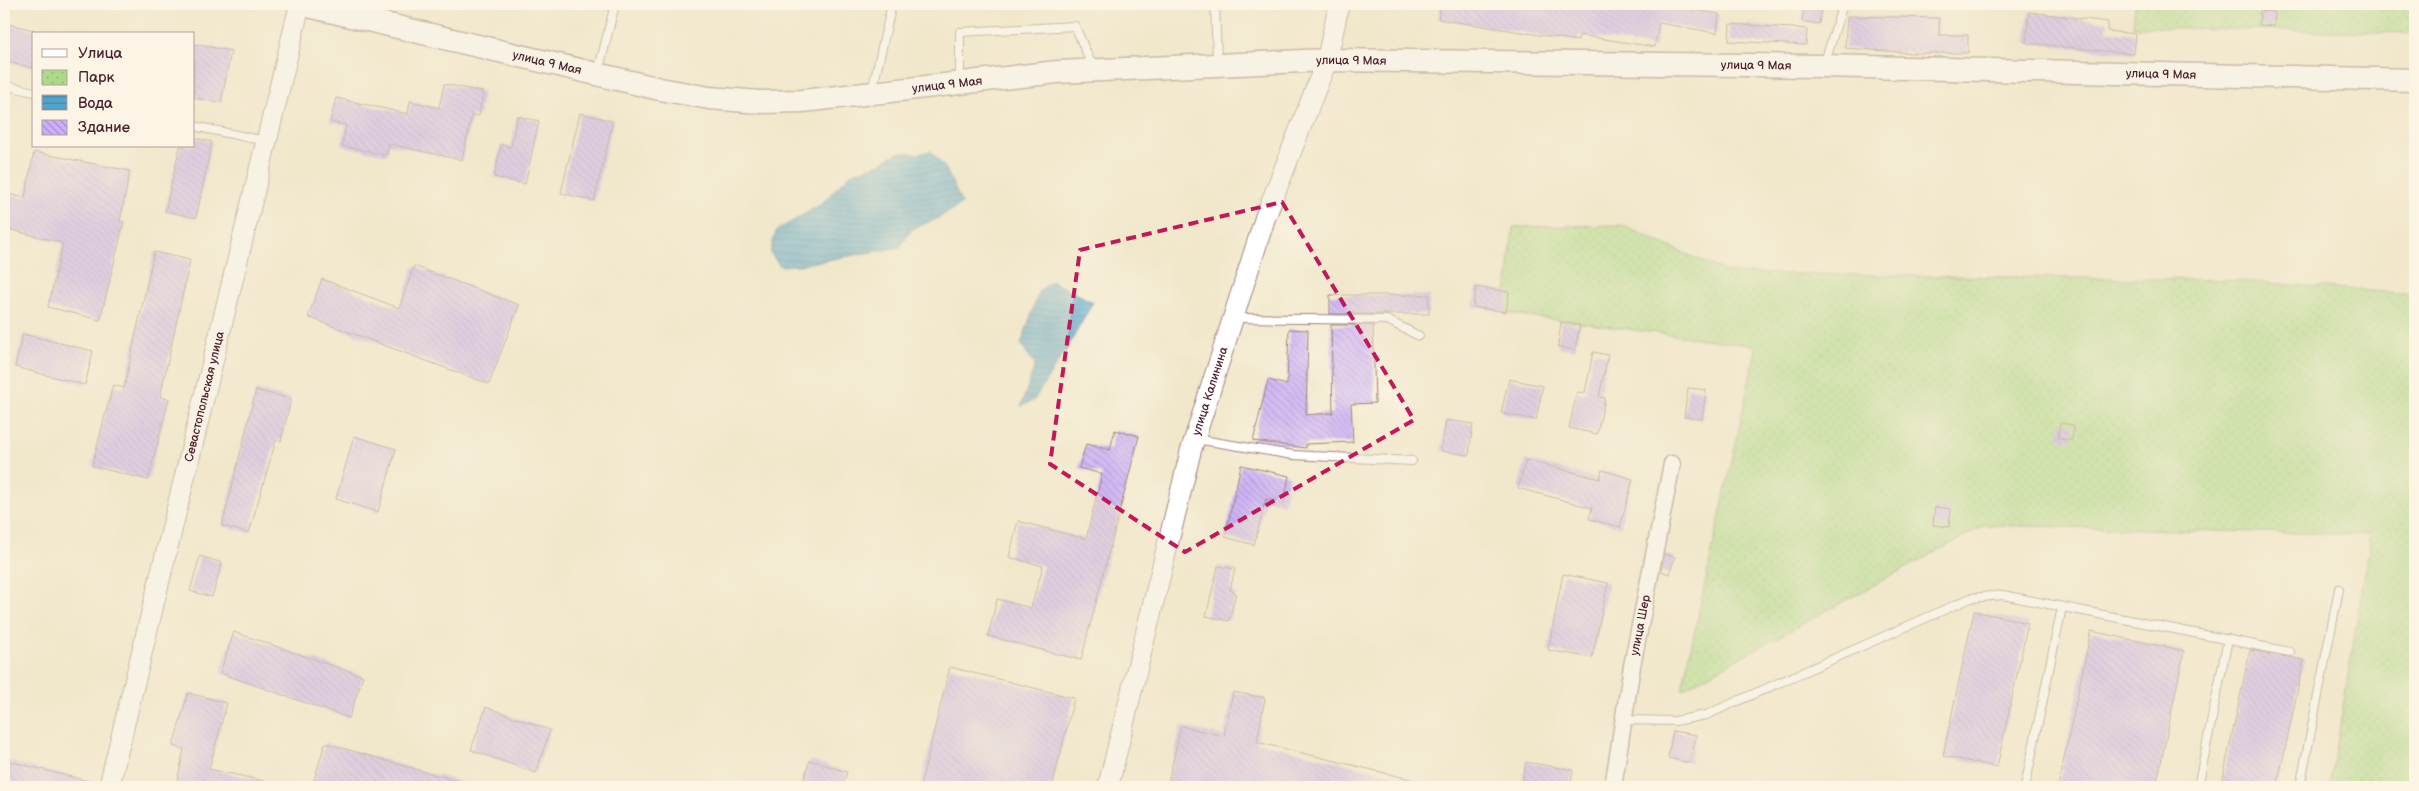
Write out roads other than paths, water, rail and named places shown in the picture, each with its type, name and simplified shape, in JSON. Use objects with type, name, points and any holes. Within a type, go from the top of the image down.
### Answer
[{"type":"main road","name":"улица 9 Мая","points":[[300,4],[326,7],[598,75],[709,98],[752,101],[803,101],[871,95],[960,83],[1094,70],[1327,60],[1824,66],[2415,80]]},
{"type":"street","name":"Севастопольская улица","points":[[109,787],[300,4]]},
{"type":"street","name":"улица Калинина","points":[[1108,787],[1194,439],[1265,218],[1327,60],[1339,4]]},
{"type":"street","name":"улица Шер","points":[[1613,787],[1632,666],[1672,464]]},
{"type":"lane","points":[[598,75],[615,4]]},
{"type":"lane","points":[[871,95],[892,4]]},
{"type":"lane","points":[[1215,4],[1217,64]]},
{"type":"lane","points":[[1824,66],[1843,4]]},
{"type":"lane","points":[[960,83],[960,32],[1075,26],[1094,70]]},
{"type":"lane","points":[[4,85],[32,92]]},
{"type":"lane","points":[[195,126],[267,142]]},
{"type":"lane","points":[[1233,318],[1387,320],[1419,336]]},
{"type":"lane","points":[[1194,439],[1293,455],[1412,460]]},
{"type":"lane","points":[[2300,787],[2339,589]]},
{"type":"lane","points":[[1625,720],[1675,721],[1706,715],[1971,598],[2003,595],[2290,652]]},
{"type":"lane","points":[[2025,787],[2062,607]]},
{"type":"lane","points":[[2198,787],[2228,640]]},
{"type":"water","points":[[931,151],[946,169],[962,204],[937,219],[912,229],[900,247],[800,265],[780,266],[770,253],[776,231],[821,204],[850,174],[878,164],[900,152],[918,154]]},
{"type":"water","points":[[1051,281],[1093,302],[1072,340],[1034,400],[1021,406],[1035,365],[1021,344],[1039,291]]}]
